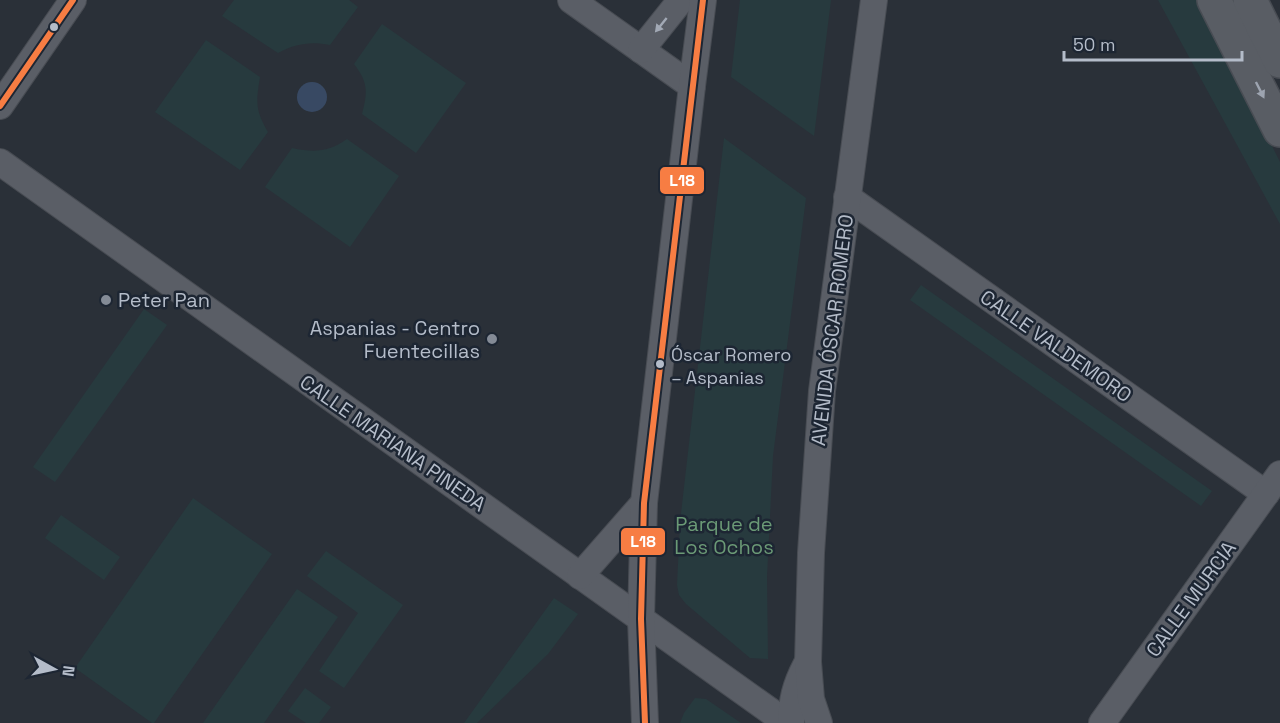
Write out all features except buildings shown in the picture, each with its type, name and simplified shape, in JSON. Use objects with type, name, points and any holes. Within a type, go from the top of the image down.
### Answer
[{"type":"main road","points":[[1214,0],[1280,130]]},
{"type":"main road","points":[[1250,0],[1280,61]]},
{"type":"street","points":[[0,106],[73,0]]},
{"type":"street","points":[[571,0],[692,87]]},
{"type":"street","points":[[641,50],[681,0]]},
{"type":"street","points":[[645,723],[641,619],[644,503],[703,0]]},
{"type":"street","name":"AVENIDA ÓSCAR ROMERO","points":[[791,723],[792,700],[809,691],[811,553],[822,391],[874,0]]},
{"type":"street","name":"CALLE MARIANA PINEDA","points":[[0,162],[749,696],[791,723]]},
{"type":"street","name":"CALLE VALDEMORO","points":[[847,197],[1273,484]]},
{"type":"street","name":"CALLE MURCIA","points":[[1102,723],[1273,484]]},
{"type":"street","points":[[580,576],[644,503]]},
{"type":"street","points":[[749,696],[776,689],[809,691]]},
{"type":"green space","points":[[234,0],[349,0],[358,7],[330,45],[303,44],[278,53],[222,16]]},
{"type":"green space","points":[[740,0],[831,0],[814,136],[731,77]]},
{"type":"green space","points":[[1158,0],[1199,0],[1280,162],[1280,224]]},
{"type":"green space","points":[[382,24],[466,83],[416,153],[362,114],[366,88],[354,64]]},
{"type":"green space","points":[[206,40],[260,77],[258,106],[268,132],[240,170],[155,112]]},
{"type":"green space","name":"Parque de Los Ochos","points":[[724,138],[806,198],[773,456],[767,577],[768,659],[750,658],[686,604],[679,595],[677,585],[680,522]]},
{"type":"green space","points":[[347,139],[399,176],[350,247],[265,187],[292,148],[308,151],[321,150],[334,147]]},
{"type":"green space","points":[[921,285],[1212,491],[1201,506],[910,300]]},
{"type":"green space","points":[[144,309],[167,325],[55,482],[33,467]]},
{"type":"green space","points":[[193,498],[272,554],[152,723],[75,668]]},
{"type":"green space","points":[[61,515],[120,557],[104,580],[45,538]]},
{"type":"green space","points":[[326,551],[403,605],[344,688],[319,671],[358,613],[307,576]]},
{"type":"green space","points":[[297,589],[338,617],[264,723],[203,723]]},
{"type":"green space","points":[[554,598],[578,614],[548,654],[477,723],[464,723]]},
{"type":"green space","points":[[305,688],[331,707],[319,723],[306,723],[288,711]]},
{"type":"green space","points":[[695,698],[706,699],[741,723],[680,723]]},
{"type":"water","points":[[312,82],[323,86],[327,97],[323,108],[312,112],[301,108],[297,97],[301,86]]},
{"type":"transit line","name":"L18","points":[[0,106],[73,0]]},
{"type":"transit line","name":"L18","points":[[645,723],[641,619],[644,503],[703,0]]},
{"type":"place","name":"Peter Pan","points":[[106,300]]},
{"type":"place","name":"Aspanias - Centro Fuentecillas","points":[[492,339]]},
{"type":"place","name":"Óscar Romero – Aspanias","points":[[660,364]]}]
